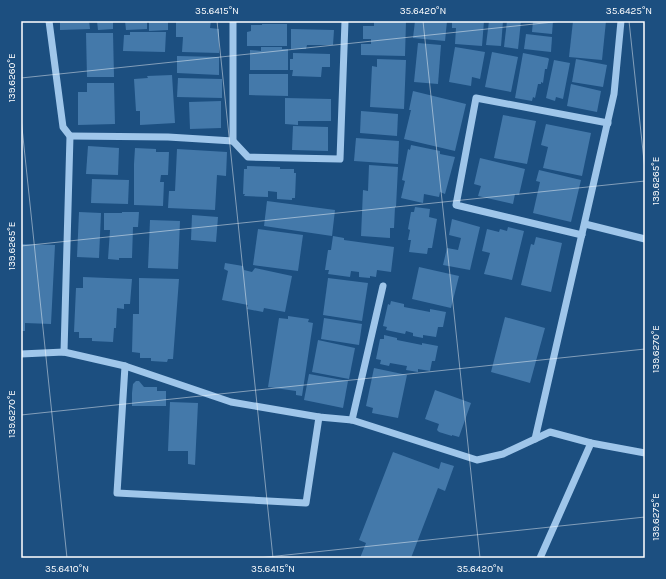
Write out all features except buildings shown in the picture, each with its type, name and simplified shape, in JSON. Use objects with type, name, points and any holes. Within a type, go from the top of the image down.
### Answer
[{"type":"street","points":[[48,21],[63,127],[70,136],[64,352]]},
{"type":"street","points":[[232,141],[233,21]]},
{"type":"street","points":[[70,136],[168,137],[232,141],[248,157],[340,159],[345,21]]},
{"type":"street","points":[[535,439],[614,94],[621,21]]},
{"type":"street","points":[[582,235],[456,205],[476,98],[608,123]]},
{"type":"street","points":[[585,224],[645,239]]},
{"type":"street","points":[[352,420],[383,286]]},
{"type":"street","points":[[21,354],[64,352],[125,366],[232,402],[319,417],[352,420],[477,460],[503,454],[550,432],[591,443],[645,453]]},
{"type":"street","points":[[125,366],[117,493],[306,503],[319,417]]},
{"type":"street","points":[[540,558],[591,443]]}]
